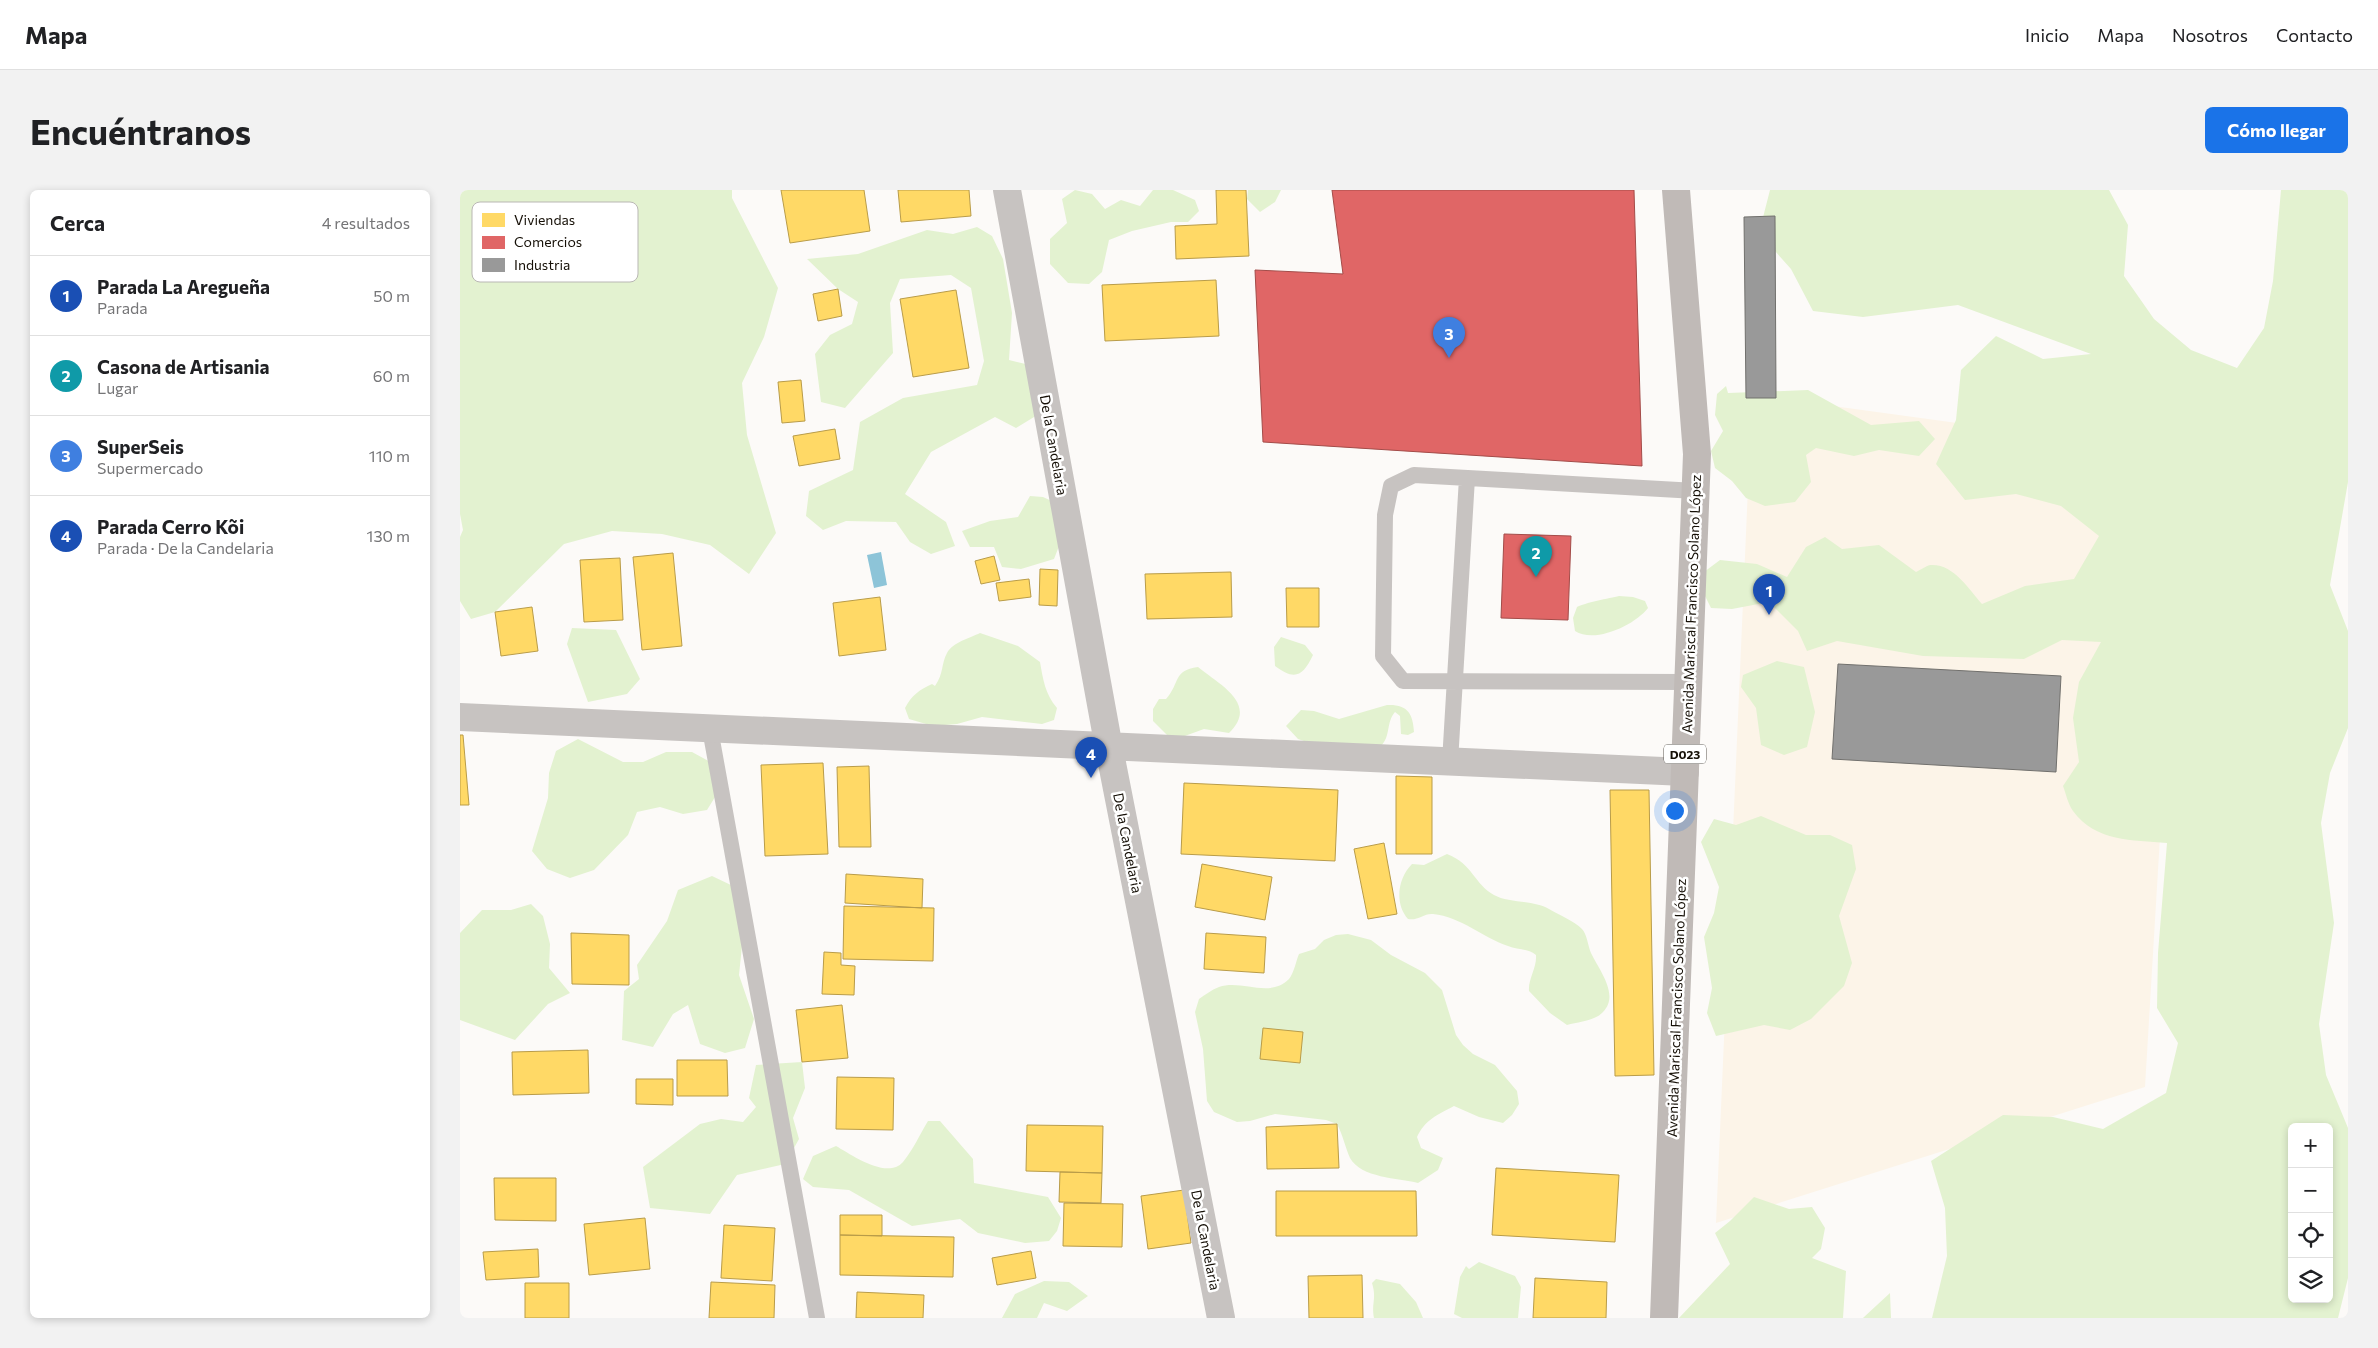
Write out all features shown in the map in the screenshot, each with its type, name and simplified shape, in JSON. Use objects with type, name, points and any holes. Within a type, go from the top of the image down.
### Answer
[{"type":"main road","name":"Avenida Mariscal Francisco Solano López","points":[[1664,1318],[1697,454],[1676,190]]},
{"type":"street","name":"De la Candelaria","points":[[1007,190],[1110,748],[1221,1318]]},
{"type":"street","points":[[460,717],[1110,748],[1685,772]]},
{"type":"lane","points":[[1688,682],[1403,681],[1383,656],[1386,515],[1391,486],[1414,475],[1696,491]]},
{"type":"lane","points":[[1450,762],[1467,478]]},
{"type":"lane","points":[[710,729],[817,1318]]},
{"type":"shaded area","points":[[1752,395],[2183,454],[2145,1087],[1716,1223]]},
{"type":"green space","points":[[460,190],[732,190],[732,198],[778,288],[764,337],[742,383],[747,435],[776,533],[749,574],[710,545],[662,534],[612,531],[564,544],[495,612],[471,619],[460,601],[460,537],[463,530],[460,514]]},
{"type":"green space","points":[[1075,190],[1092,194],[1105,209],[1121,200],[1140,206],[1153,190],[1173,190],[1195,200],[1199,211],[1188,222],[1171,222],[1132,231],[1109,240],[1102,272],[1089,284],[1068,283],[1050,264],[1050,239],[1067,223],[1062,199]]},
{"type":"green space","points":[[1248,190],[1281,190],[1275,202],[1260,212],[1247,199]]},
{"type":"green space","points":[[1770,190],[2109,190],[2128,225],[2124,276],[2154,319],[2191,350],[2237,368],[2264,328],[2273,281],[2281,190],[2348,190],[2348,482],[2330,585],[2348,631],[2348,728],[2330,773],[2321,823],[2334,923],[2319,1024],[2326,1075],[2348,1128],[2348,1278],[2338,1318],[1932,1318],[1947,1256],[1945,1208],[1931,1161],[2003,1115],[2053,1117],[2103,1129],[2166,1093],[2178,1043],[2157,1008],[2158,953],[2167,843],[2128,840],[2104,834],[2092,829],[2082,821],[2068,802],[2063,786],[2079,762],[2073,718],[2079,682],[2101,642],[2062,640],[2024,659],[1923,656],[1837,641],[1807,651],[1798,631],[1769,602],[1732,609],[1711,608],[1696,578],[1720,560],[1757,564],[1787,577],[1806,547],[1825,537],[1842,549],[1879,545],[1916,572],[1930,565],[1946,568],[1960,578],[1982,604],[2025,586],[2074,579],[2099,536],[2061,506],[2016,494],[1965,500],[1936,464],[1956,420],[1961,370],[1996,336],[2043,359],[2091,354],[1958,305],[1863,317],[1813,311],[1791,269],[1759,233]]},
{"type":"green space","points":[[977,227],[992,236],[1003,259],[1012,313],[1009,360],[1034,366],[1039,414],[1016,428],[995,417],[931,452],[905,494],[946,522],[955,546],[931,554],[910,542],[896,522],[846,521],[823,530],[806,516],[809,491],[853,470],[860,422],[903,398],[977,385],[984,361],[971,288],[951,275],[900,279],[890,303],[893,353],[845,408],[821,402],[815,354],[830,335],[852,324],[858,302],[838,289],[807,259],[858,254],[927,230],[953,234]]},
{"type":"green space","points":[[1726,386],[1728,393],[1808,390],[1871,425],[1919,421],[1935,439],[1919,456],[1879,450],[1854,456],[1816,448],[1806,455],[1811,482],[1795,502],[1765,506],[1746,498],[1732,481],[1715,468],[1711,451],[1723,431],[1715,415],[1717,394]]},
{"type":"green space","points":[[1030,496],[1043,497],[1056,503],[1061,541],[1054,559],[1021,569],[1002,567],[994,547],[970,547],[962,531],[990,521],[1018,517]]},
{"type":"green space","points":[[1619,596],[1633,597],[1645,601],[1648,608],[1634,621],[1614,631],[1593,635],[1575,631],[1573,618],[1577,607]]},
{"type":"green space","points":[[572,628],[616,630],[640,679],[627,694],[588,702],[567,644]]},
{"type":"green space","points":[[980,633],[1018,646],[1040,662],[1047,692],[1057,708],[1054,720],[1042,724],[982,717],[957,724],[933,726],[909,719],[905,708],[913,696],[932,684],[935,686],[940,677],[945,657],[950,649],[957,643]]},
{"type":"green space","points":[[1281,637],[1305,645],[1313,655],[1302,672],[1293,675],[1288,674],[1275,666],[1274,647]]},
{"type":"green space","points":[[1777,661],[1804,667],[1815,712],[1807,747],[1784,755],[1761,745],[1756,708],[1741,687],[1743,675]]},
{"type":"green space","points":[[1198,667],[1233,696],[1238,704],[1240,713],[1237,723],[1229,733],[1204,729],[1182,737],[1169,737],[1153,721],[1153,709],[1159,699],[1166,699],[1171,693],[1180,674]]},
{"type":"green space","points":[[1387,705],[1400,706],[1408,711],[1414,732],[1408,735],[1401,734],[1400,716],[1395,712],[1390,720],[1386,738],[1381,746],[1347,743],[1329,745],[1304,741],[1298,739],[1286,726],[1301,710],[1314,711],[1339,719]]},
{"type":"green space","points":[[578,739],[623,762],[643,762],[666,752],[692,752],[714,764],[720,789],[707,810],[683,814],[660,807],[637,812],[628,835],[594,870],[570,878],[547,869],[532,851],[548,798],[549,773],[556,751]]},
{"type":"green space","points":[[1761,816],[1806,835],[1830,835],[1852,845],[1856,869],[1839,916],[1852,963],[1844,986],[1811,1019],[1790,1030],[1764,1025],[1716,1036],[1707,1013],[1712,988],[1704,937],[1714,913],[1719,887],[1701,842],[1714,819],[1736,825]]},
{"type":"green space","points":[[1447,854],[1456,858],[1468,868],[1482,885],[1494,895],[1500,898],[1543,906],[1571,921],[1584,931],[1591,953],[1609,990],[1608,1005],[1600,1015],[1567,1025],[1550,1013],[1529,991],[1536,960],[1536,955],[1533,953],[1498,942],[1462,923],[1443,916],[1430,914],[1415,919],[1408,919],[1399,898],[1401,883],[1407,870],[1412,864],[1424,865]]},
{"type":"green space","points":[[712,876],[733,886],[743,936],[739,975],[754,1019],[745,1048],[725,1053],[700,1044],[688,1005],[673,1014],[653,1047],[622,1040],[624,991],[639,979],[637,965],[667,921],[678,890]]},
{"type":"green space","points":[[531,904],[543,916],[550,944],[549,968],[570,993],[548,1004],[515,1040],[460,1020],[460,933],[482,910],[511,910]]},
{"type":"green space","points":[[1348,934],[1371,940],[1391,955],[1425,973],[1442,990],[1456,1035],[1463,1045],[1473,1054],[1495,1065],[1517,1091],[1519,1104],[1512,1115],[1503,1123],[1479,1117],[1454,1106],[1428,1122],[1417,1137],[1421,1148],[1443,1158],[1438,1170],[1418,1183],[1381,1176],[1362,1170],[1355,1165],[1350,1158],[1337,1124],[1326,1120],[1275,1114],[1250,1121],[1237,1122],[1214,1112],[1207,1101],[1203,1049],[1195,1012],[1199,999],[1216,988],[1228,985],[1273,988],[1281,985],[1291,976],[1299,954],[1315,949],[1324,940],[1336,935]]},
{"type":"green space","points":[[802,1062],[805,1088],[793,1118],[799,1139],[785,1164],[737,1175],[710,1214],[650,1208],[643,1167],[700,1124],[721,1119],[743,1122],[756,1107],[749,1098],[756,1065]]},
{"type":"green space","points":[[928,1121],[940,1121],[973,1159],[974,1183],[1048,1197],[1061,1218],[1057,1231],[1049,1241],[1025,1243],[978,1233],[960,1219],[912,1226],[849,1190],[813,1187],[803,1179],[813,1156],[836,1146],[870,1164],[879,1167],[896,1167],[907,1157]]},
{"type":"green space","points":[[1754,1197],[1789,1209],[1812,1207],[1825,1228],[1821,1249],[1812,1258],[1846,1271],[1843,1318],[1679,1318],[1730,1264],[1715,1233]]},
{"type":"green space","points":[[1479,1262],[1515,1276],[1521,1287],[1518,1318],[1462,1318],[1454,1314],[1460,1277],[1466,1266],[1469,1269]]},
{"type":"green space","points":[[1376,1279],[1400,1284],[1416,1302],[1423,1318],[1374,1318],[1372,1283]]},
{"type":"green space","points":[[1044,1281],[1069,1282],[1088,1296],[1067,1311],[1044,1303],[1037,1318],[1002,1318],[1015,1294]]},
{"type":"green space","points":[[1890,1293],[1891,1318],[1863,1318],[1864,1317]]},
{"type":"water","points":[[881,552],[887,585],[874,588],[867,555]]},
{"type":"building: Viviendas","points":[[781,190],[864,190],[870,231],[790,243]]},
{"type":"building: Viviendas","points":[[898,190],[969,190],[971,216],[901,222]]},
{"type":"building: Viviendas","points":[[1216,190],[1246,190],[1249,256],[1176,259],[1175,226],[1217,224]]},
{"type":"building: Viviendas","points":[[1216,280],[1219,336],[1105,341],[1102,285]]},
{"type":"building: Viviendas","points":[[838,289],[842,316],[818,321],[813,294]]},
{"type":"building: Viviendas","points":[[956,290],[969,368],[913,377],[900,299]]},
{"type":"building: Viviendas","points":[[801,380],[805,421],[782,423],[778,382]]},
{"type":"building: Viviendas","points":[[835,429],[840,459],[799,466],[793,436]]},
{"type":"building: Viviendas","points":[[673,553],[682,646],[642,650],[633,557]]},
{"type":"building: Viviendas","points":[[994,556],[1000,580],[981,584],[975,561]]},
{"type":"building: Viviendas","points":[[620,558],[623,620],[584,622],[580,560]]},
{"type":"building: Viviendas","points":[[1040,569],[1058,570],[1057,606],[1039,605]]},
{"type":"building: Viviendas","points":[[1231,572],[1232,617],[1147,619],[1145,574]]},
{"type":"building: Viviendas","points":[[1029,579],[1031,597],[999,601],[996,583]]},
{"type":"building: Viviendas","points":[[1286,588],[1319,588],[1319,627],[1287,627]]},
{"type":"building: Viviendas","points":[[880,597],[886,650],[839,656],[833,603]]},
{"type":"building: Viviendas","points":[[532,607],[538,651],[501,656],[495,612]]},
{"type":"building: Viviendas","points":[[460,735],[463,735],[469,805],[460,805]]},
{"type":"building: Viviendas","points":[[823,763],[828,854],[765,856],[761,765]]},
{"type":"building: Viviendas","points":[[869,766],[871,847],[839,847],[837,767]]},
{"type":"building: Viviendas","points":[[1396,776],[1432,777],[1432,854],[1396,854]]},
{"type":"building: Viviendas","points":[[1184,783],[1338,790],[1335,861],[1181,854]]},
{"type":"building: Viviendas","points":[[1610,790],[1649,790],[1654,1075],[1615,1076]]},
{"type":"building: Viviendas","points":[[1384,843],[1397,914],[1368,919],[1354,849]]},
{"type":"building: Viviendas","points":[[1202,864],[1272,877],[1265,920],[1195,907]]},
{"type":"building: Viviendas","points":[[846,874],[923,879],[922,908],[845,903]]},
{"type":"building: Viviendas","points":[[844,906],[934,908],[933,961],[843,959]]},
{"type":"building: Viviendas","points":[[571,933],[629,935],[629,985],[572,984]]},
{"type":"building: Viviendas","points":[[1206,933],[1266,937],[1264,973],[1204,969]]},
{"type":"building: Viviendas","points":[[824,952],[841,953],[841,965],[855,966],[854,995],[822,994]]},
{"type":"building: Viviendas","points":[[842,1005],[848,1058],[802,1062],[796,1010]]},
{"type":"building: Viviendas","points":[[1263,1028],[1303,1032],[1300,1063],[1260,1059]]},
{"type":"building: Viviendas","points":[[588,1050],[589,1093],[513,1095],[512,1052]]},
{"type":"building: Viviendas","points":[[677,1060],[727,1060],[728,1096],[677,1096]]},
{"type":"building: Viviendas","points":[[837,1077],[894,1078],[893,1130],[836,1129]]},
{"type":"building: Viviendas","points":[[636,1079],[673,1079],[673,1105],[636,1104]]},
{"type":"building: Viviendas","points":[[1337,1124],[1339,1168],[1267,1169],[1266,1127]]},
{"type":"building: Viviendas","points":[[1027,1125],[1103,1126],[1102,1173],[1026,1171]]},
{"type":"building: Viviendas","points":[[1496,1168],[1619,1175],[1615,1242],[1492,1235]]},
{"type":"building: Viviendas","points":[[1060,1172],[1102,1173],[1101,1203],[1059,1202]]},
{"type":"building: Viviendas","points":[[494,1178],[556,1178],[556,1221],[495,1220]]},
{"type":"building: Viviendas","points":[[1184,1190],[1191,1243],[1148,1249],[1141,1196]]},
{"type":"building: Viviendas","points":[[1276,1191],[1416,1191],[1417,1236],[1276,1236]]},
{"type":"building: Viviendas","points":[[1064,1203],[1123,1204],[1122,1247],[1063,1246]]},
{"type":"building: Viviendas","points":[[840,1215],[882,1215],[882,1236],[840,1235]]},
{"type":"building: Viviendas","points":[[645,1218],[650,1269],[589,1275],[584,1224]]},
{"type":"building: Viviendas","points":[[724,1225],[775,1228],[772,1281],[721,1278]]},
{"type":"building: Viviendas","points":[[840,1235],[954,1237],[953,1277],[840,1275]]},
{"type":"building: Viviendas","points":[[538,1249],[539,1277],[486,1280],[483,1252]]},
{"type":"building: Viviendas","points":[[1031,1251],[1036,1278],[997,1285],[992,1258]]},
{"type":"building: Viviendas","points":[[1362,1275],[1363,1318],[1309,1318],[1308,1276]]},
{"type":"building: Viviendas","points":[[1535,1278],[1607,1282],[1606,1318],[1533,1318]]},
{"type":"building: Viviendas","points":[[711,1282],[775,1285],[774,1318],[709,1318]]},
{"type":"building: Viviendas","points":[[525,1283],[569,1283],[569,1318],[525,1318]]},
{"type":"building: Viviendas","points":[[857,1292],[924,1295],[923,1318],[856,1318]]},
{"type":"building: Comercios","points":[[1332,190],[1634,190],[1642,466],[1263,442],[1255,270],[1343,274]]},
{"type":"building: Comercios","points":[[1504,534],[1571,536],[1568,620],[1501,618]]},
{"type":"building: Industria","points":[[1775,216],[1776,398],[1746,398],[1744,217]]},
{"type":"building: Industria","points":[[1838,664],[2061,676],[2056,772],[1832,759]]},
{"type":"place","name":"SuperSeis","points":[[1449,358]]},
{"type":"place","name":"Casona de Artisania","points":[[1536,577]]},
{"type":"place","name":"Parada La Aregueña","points":[[1769,615]]},
{"type":"place","name":"Parada Cerro Kõi","points":[[1091,778]]}]
